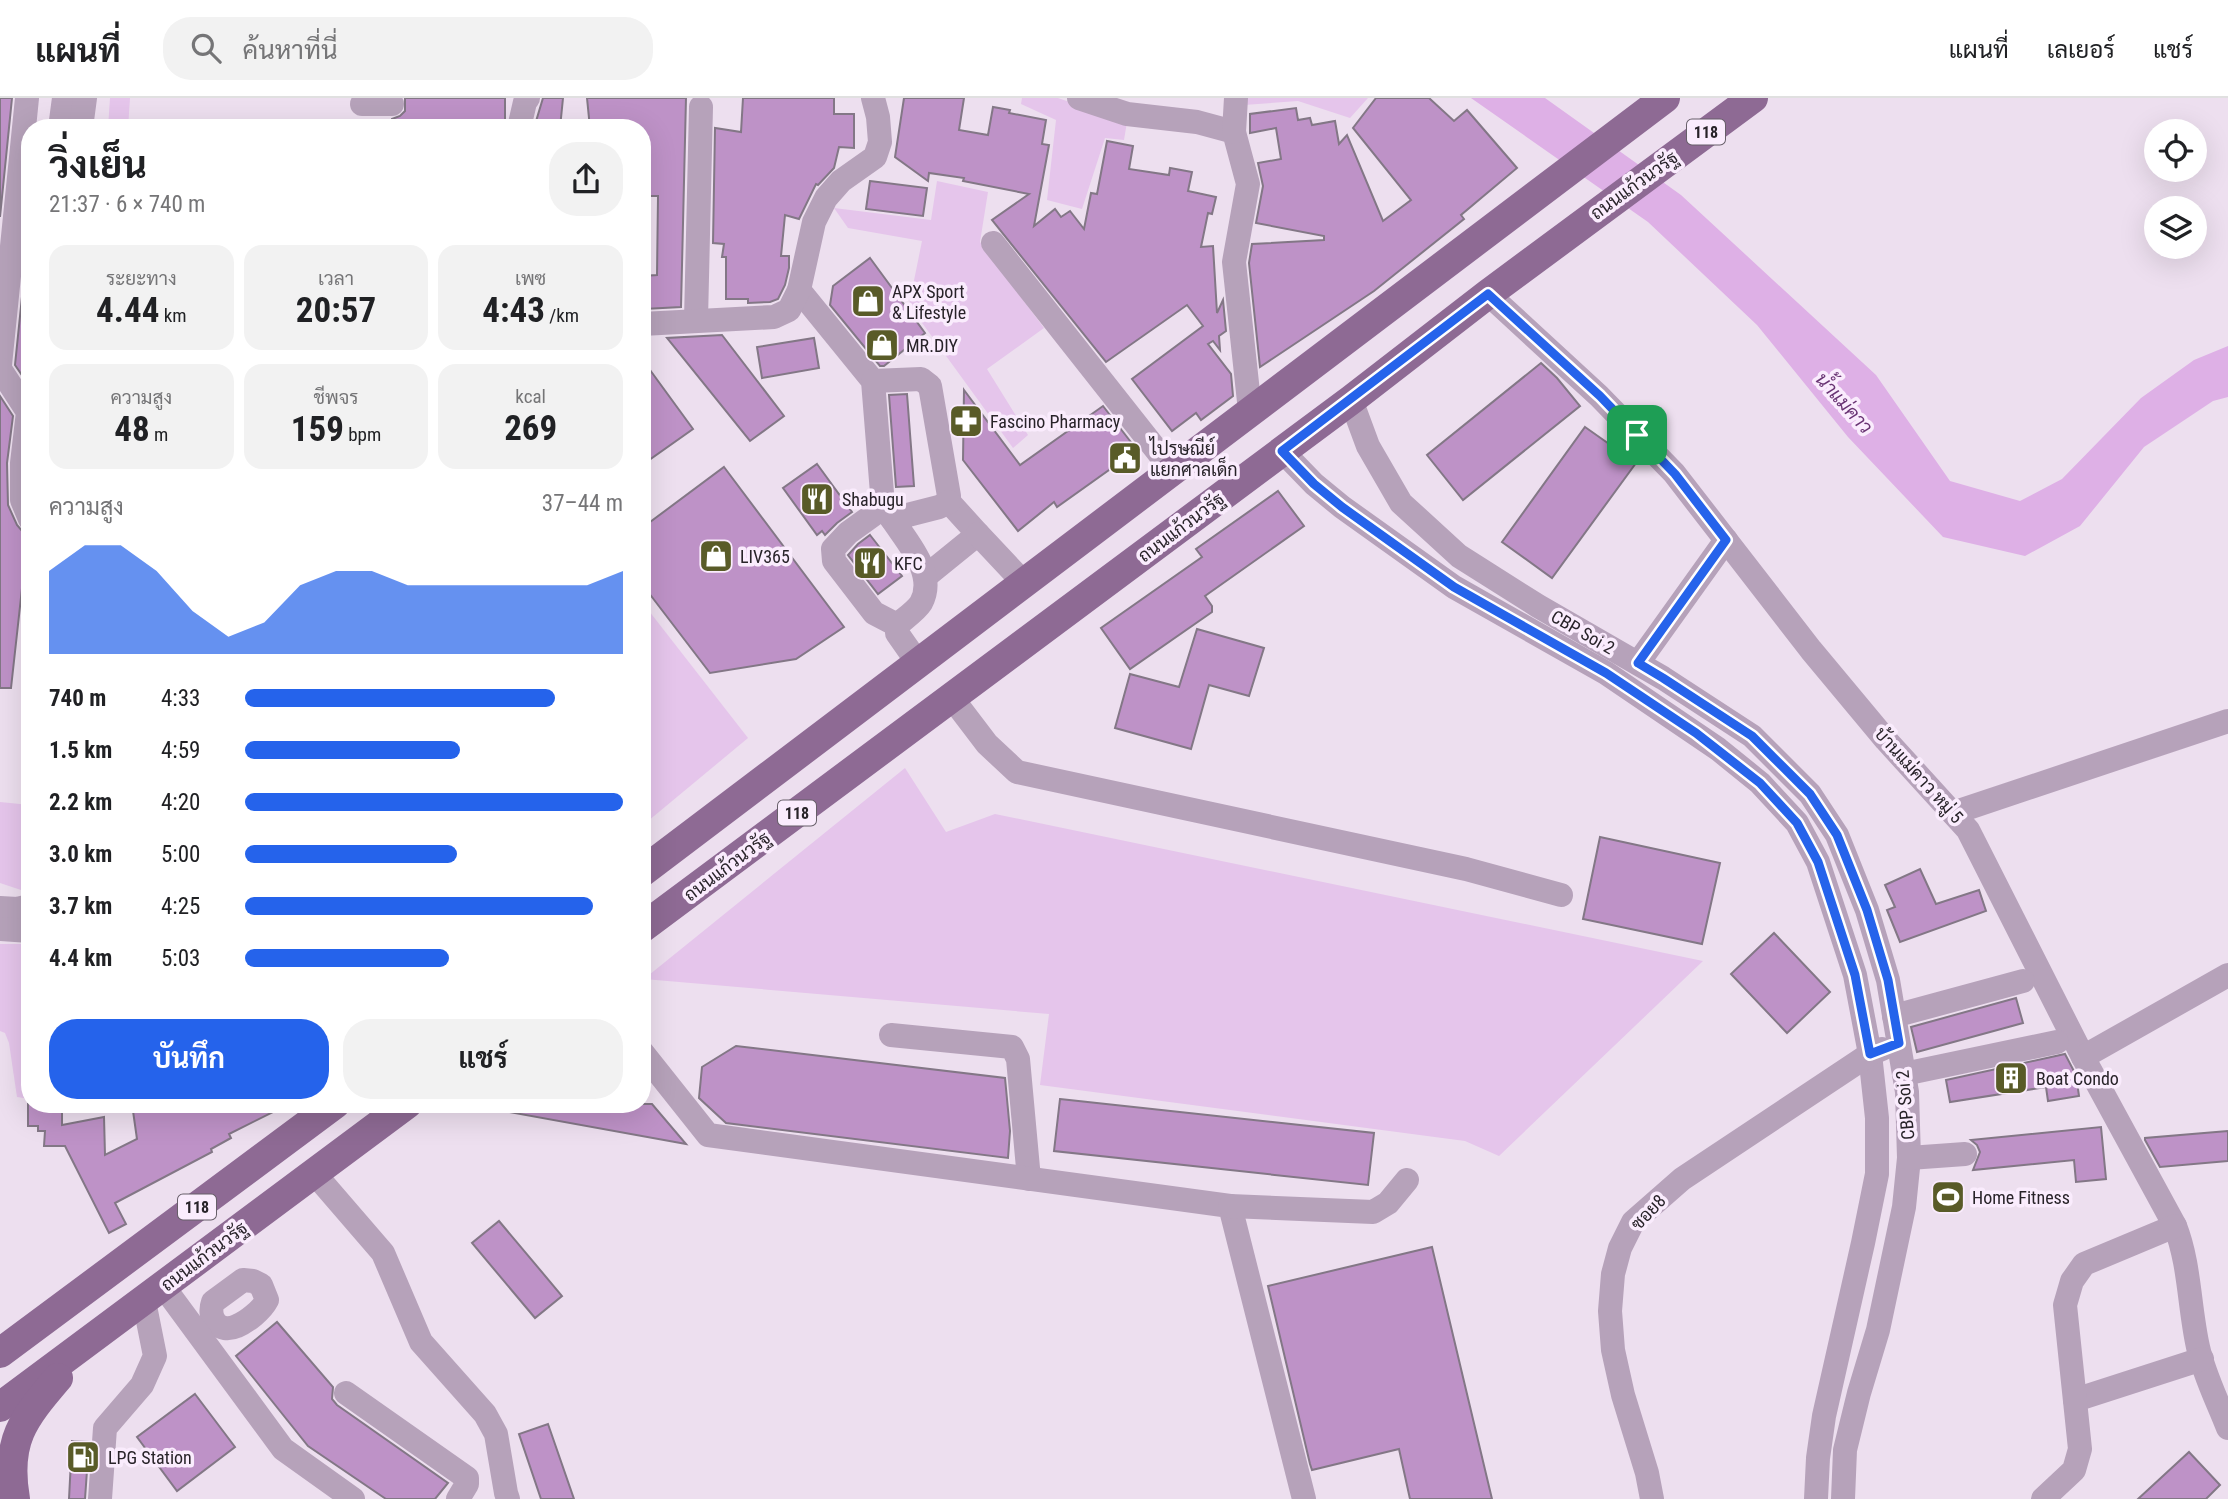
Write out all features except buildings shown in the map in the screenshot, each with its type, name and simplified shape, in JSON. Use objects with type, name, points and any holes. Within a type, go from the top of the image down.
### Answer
[{"type":"main road","name":"118","points":[[651,865],[1665,98]]},
{"type":"main road","name":"ถนนแก้วนวรัฐ","points":[[651,922],[1752,98]]},
{"type":"main road","points":[[918,663],[952,698]]},
{"type":"main road","name":"118","points":[[0,1353],[323,1113]]},
{"type":"main road","name":"ถนนแก้วนวรัฐ","points":[[0,1407],[395,1113]]},
{"type":"main road","points":[[0,1330],[59,1310]]},
{"type":"main road","points":[[15,1499],[14,1455],[19,1430],[30,1411],[90,1340]]},
{"type":"street","points":[[25,119],[27,98]]},
{"type":"street","points":[[61,119],[64,98]]},
{"type":"street","points":[[82,119],[85,98]]},
{"type":"street","points":[[521,119],[528,98]]},
{"type":"street","points":[[651,323],[774,317],[789,310],[799,290],[814,222],[825,198],[841,181],[875,157],[880,142],[873,98]]},
{"type":"street","points":[[1079,98],[1127,114],[1197,122],[1234,132]]},
{"type":"street","points":[[1236,98],[1234,132],[1248,184],[1234,262],[1250,411]]},
{"type":"street","points":[[362,110],[392,104]]},
{"type":"street","points":[[696,320],[701,107]]},
{"type":"street","points":[[21,158],[0,367],[21,395]]},
{"type":"street","points":[[993,243],[1173,471]]},
{"type":"street","points":[[799,290],[873,382],[888,513],[926,576],[921,603],[897,625],[897,633],[918,663]]},
{"type":"street","name":"บ้านแม่คาว หมู่ 5","points":[[1488,294],[1600,396],[1675,474],[1828,670],[1886,740],[1968,830],[2083,1057],[2175,1226],[2184,1248],[2198,1350],[2228,1428]]},
{"type":"street","points":[[873,382],[921,379],[930,386],[949,502]]},
{"type":"street","name":"CBP Soi 2","points":[[1351,400],[1368,446],[1401,503],[1412,513],[1459,555],[1538,606],[1663,678],[1752,736],[1810,794],[1837,835],[1867,910],[1888,980],[1907,1092],[1909,1158],[1904,1207],[1878,1330],[1845,1450],[1843,1499]]},
{"type":"street","name":"CBP Soi 2","points":[[1282,451],[1314,484],[1454,587],[1606,673],[1696,733],[1760,783],[1797,823],[1818,862],[1855,975],[1870,1054],[1877,1118],[1877,1174],[1824,1416],[1816,1499]]},
{"type":"street","points":[[897,625],[874,613],[834,561],[833,549],[848,533],[888,513],[939,507],[949,502]]},
{"type":"street","points":[[949,502],[1024,583]]},
{"type":"street","points":[[1393,543],[1412,513]]},
{"type":"street","points":[[926,576],[978,534]]},
{"type":"street","points":[[1638,663],[1726,540]]},
{"type":"street","points":[[952,698],[987,744],[1017,772],[1466,869],[1561,895]]},
{"type":"street","points":[[1953,813],[2228,721]]},
{"type":"street","points":[[0,908],[21,908]]},
{"type":"street","points":[[0,929],[21,930]]},
{"type":"street","points":[[2083,1057],[2228,975]]},
{"type":"street","points":[[1894,1016],[2023,981]]},
{"type":"street","points":[[891,1035],[1012,1047],[1018,1059],[1029,1179]]},
{"type":"street","points":[[1904,1074],[2057,1042]]},
{"type":"street","name":"ซอย8","points":[[1652,1499],[1647,1473],[1623,1395],[1613,1350],[1610,1311],[1613,1274],[1620,1248],[1633,1222],[1682,1179],[1870,1054],[1899,1043]]},
{"type":"street","points":[[651,1063],[708,1135],[1230,1206],[1373,1212],[1388,1203],[1407,1180]]},
{"type":"street","points":[[1909,1158],[1965,1154]]},
{"type":"street","points":[[314,1173],[383,1253],[421,1342],[485,1414],[496,1434],[508,1499]]},
{"type":"street","points":[[1230,1206],[1304,1499]]},
{"type":"street","points":[[2043,1499],[2074,1470],[2080,1449],[2064,1304],[2072,1281],[2084,1264],[2175,1226]]},
{"type":"street","points":[[153,1293],[205,1327],[283,1449],[353,1499]]},
{"type":"street","points":[[100,1499],[105,1428],[142,1385],[155,1356],[153,1293]]},
{"type":"street","points":[[2075,1400],[2202,1359]]},
{"type":"street","points":[[346,1393],[467,1478],[467,1485],[458,1499]]},
{"type":"shaded area","points":[[110,98],[130,98],[129,119],[109,119]]},
{"type":"shaded area","points":[[1022,98],[1058,98],[1127,122],[1124,140],[1105,138],[1082,209],[1047,200],[1056,120],[1021,104]]},
{"type":"shaded area","points":[[1244,98],[1368,98],[1350,118],[1298,101],[1244,105]]},
{"type":"shaded area","points":[[937,181],[988,192],[980,242],[1044,328],[987,369],[1028,435],[1013,448],[909,305],[922,241],[848,228],[834,208],[931,220]]},
{"type":"shaded area","points":[[651,614],[748,738],[651,819]]},
{"type":"shaded area","points":[[905,768],[946,832],[995,814],[1703,961],[1499,1156],[1465,1141],[1040,1085],[1049,1014],[651,980],[651,973]]},
{"type":"shaded area","points":[[0,802],[21,804],[21,890],[0,883]]},
{"type":"shaded area","points":[[0,944],[21,944],[21,1098],[17,1097],[9,1043],[5,1033],[0,1031]]},
{"type":"water","name":"น้ำแม่คาว","points":[[1471,98],[1545,98],[1681,195],[1876,375],[1950,481],[2020,501],[2062,479],[2141,398],[2194,360],[2228,346],[2228,397],[2213,401],[2144,447],[2080,526],[2025,556],[1943,537],[1848,437],[1757,325],[1648,222]]},
{"type":"place","name":"APX Sport & Lifestyle","points":[[868,301]]},
{"type":"place","name":"MR.DIY","points":[[882,345]]},
{"type":"place","name":"Fascino Pharmacy","points":[[966,421]]},
{"type":"place","name":"ไปรษณีย์ แยกศาลเด็ก","points":[[1125,458]]},
{"type":"place","name":"Shabugu","points":[[817,499]]},
{"type":"place","name":"LIV365","points":[[716,556]]},
{"type":"place","name":"KFC","points":[[870,563]]},
{"type":"place","name":"Boat Condo","points":[[2011,1078]]},
{"type":"place","name":"Home Fitness","points":[[1948,1197]]},
{"type":"place","name":"LPG Station","points":[[83,1457]]},
{"type":"route","points":[[1488,294],[1600,396],[1637,435],[1675,474],[1726,540],[1638,663],[1752,736],[1810,794],[1837,835],[1867,910],[1888,980],[1899,1043],[1870,1054],[1855,975],[1818,862],[1797,823],[1760,783],[1696,733],[1606,673],[1454,587],[1342,507],[1314,484],[1282,451],[1488,294]]}]
